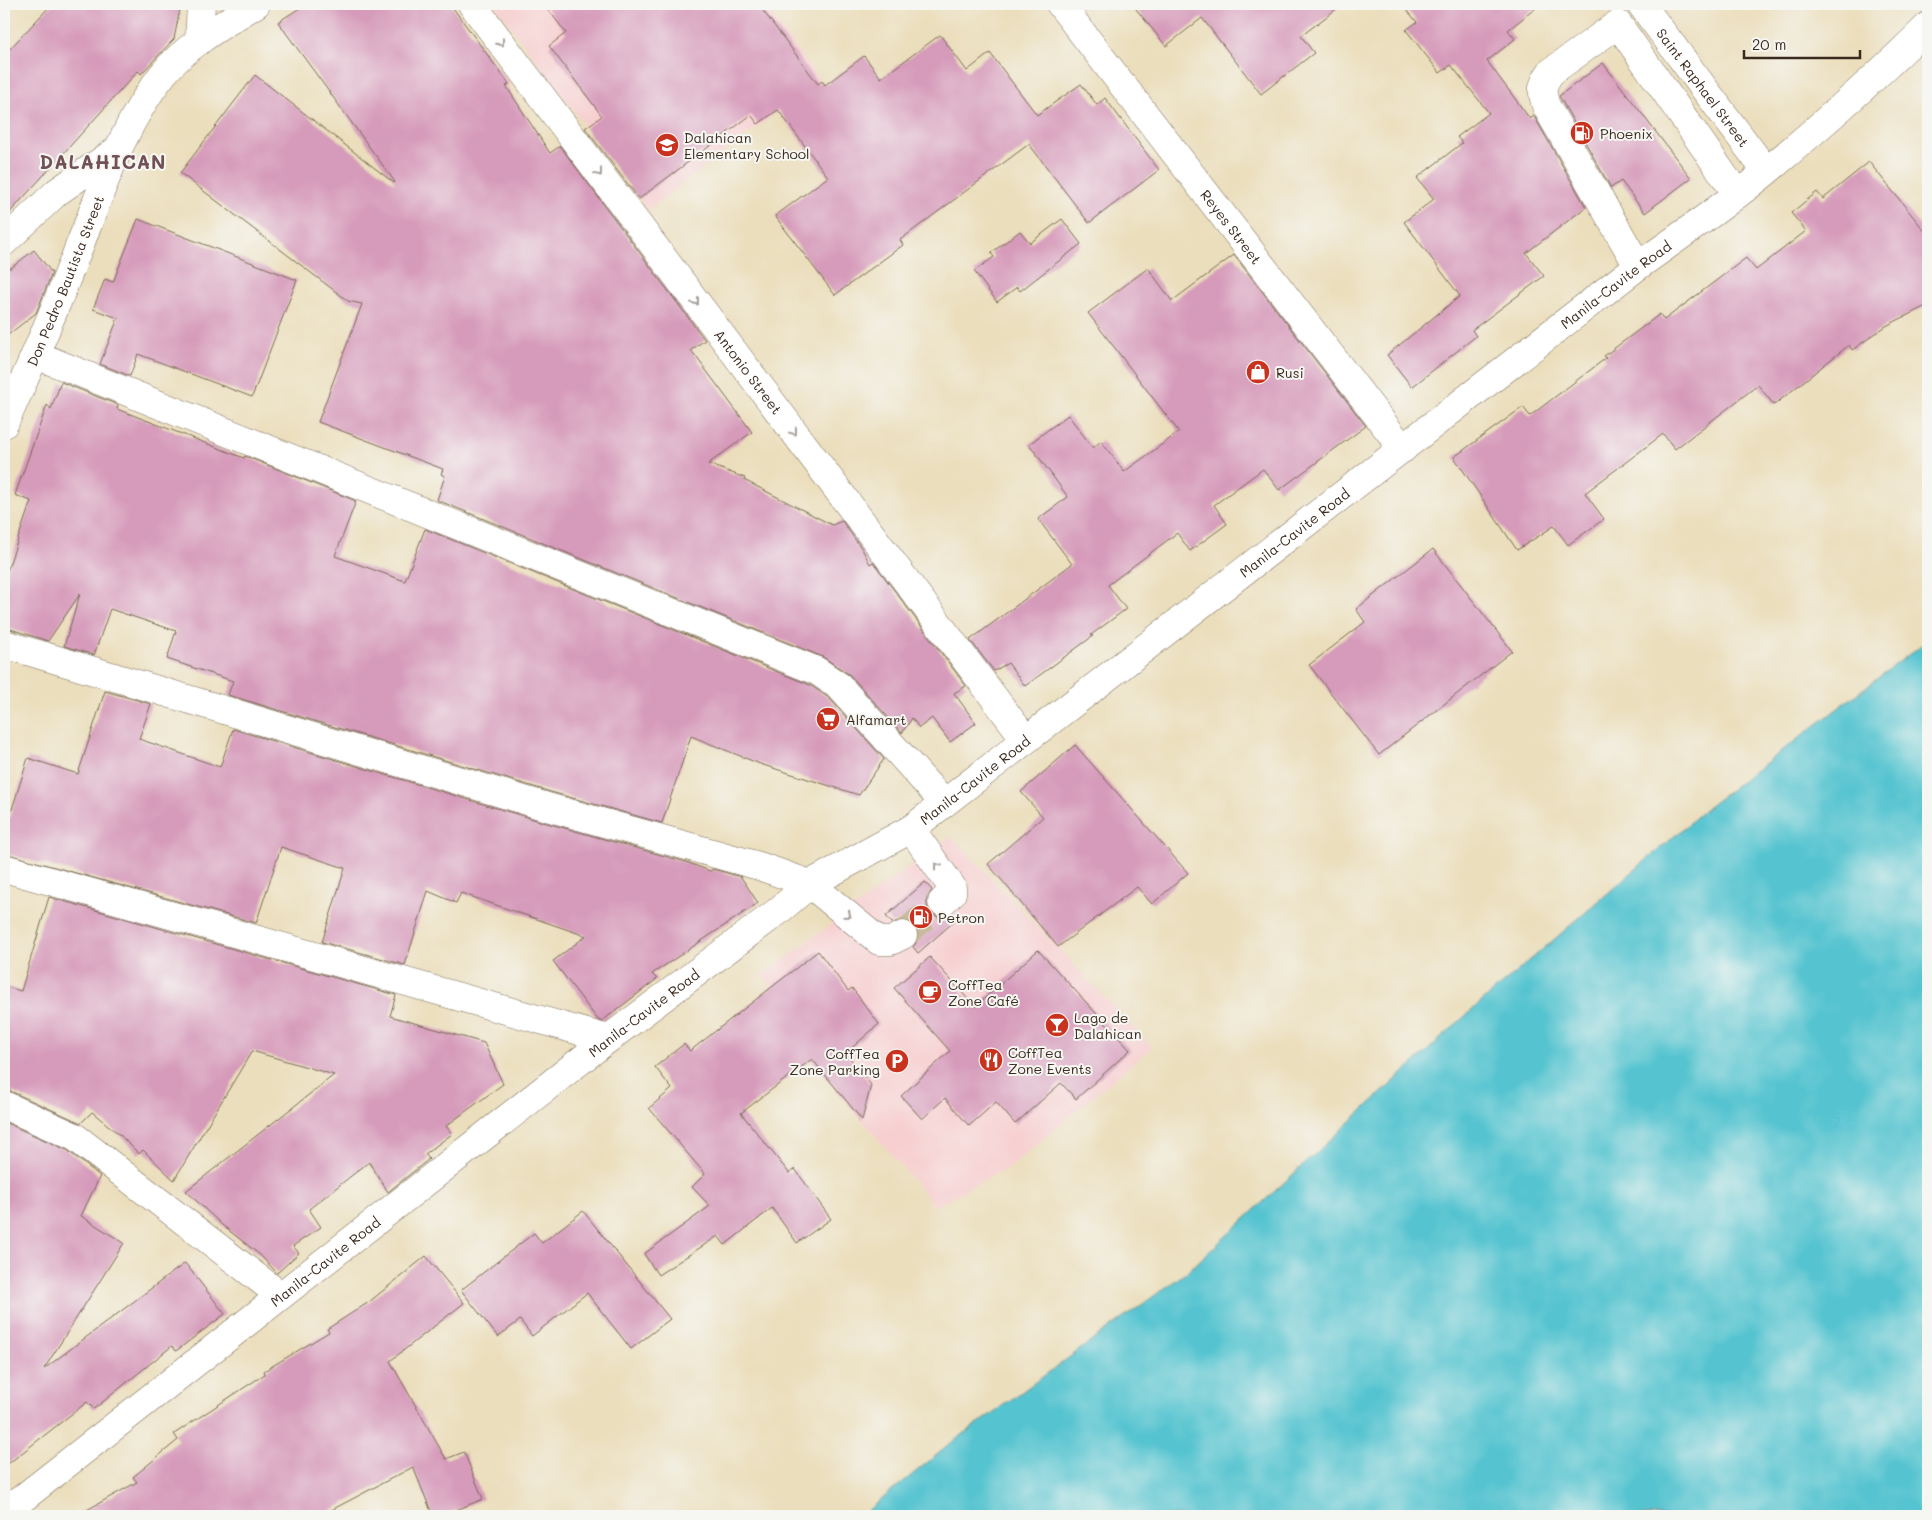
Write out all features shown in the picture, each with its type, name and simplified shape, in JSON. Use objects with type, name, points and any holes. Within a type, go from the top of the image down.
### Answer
[{"type":"street","points":[[198,41],[201,4]]},
{"type":"street","name":"Don Pedro Bautista Street","points":[[4,424],[36,355],[116,151],[141,108],[164,74],[198,41],[256,4]]},
{"type":"street","name":"Antonio Street","points":[[472,4],[1026,740]]},
{"type":"street","name":"Reyes Street","points":[[1060,4],[1403,450]]},
{"type":"street","points":[[1638,266],[1546,106],[1542,93],[1545,81],[1551,72],[1642,5]]},
{"type":"street","name":"Saint Raphael Street","points":[[1642,5],[1766,172]]},
{"type":"street","points":[[1618,24],[1737,194]]},
{"type":"street","name":"Manila-Cavite Road","points":[[4,1513],[608,1039],[777,912],[810,884],[911,829],[1403,450],[1638,266],[1766,172],[1887,67],[1928,26]]},
{"type":"street","points":[[4,242],[57,192],[116,151]]},
{"type":"street","points":[[36,355],[817,671],[839,686],[944,803]]},
{"type":"street","points":[[4,644],[547,806],[759,866],[810,884],[879,942],[891,942],[902,935]]},
{"type":"street","points":[[911,829],[952,887],[952,893],[942,902]]},
{"type":"street","points":[[4,868],[608,1039]]},
{"type":"street","points":[[4,1105],[75,1138],[280,1295]]},
{"type":"shaded area","name":"Dalahican Elementary School","points":[[494,4],[762,4],[819,80],[648,210]]},
{"type":"shaded area","points":[[951,836],[1152,1047],[1011,1166],[935,1206],[790,1035],[805,1023],[763,975]]},
{"type":"water","points":[[1928,640],[1928,1516],[861,1516],[954,1441],[1187,1272],[1464,1017],[1708,807]]},
{"type":"building","points":[[52,4],[181,4],[174,39],[141,74],[138,71],[4,219],[4,55]]},
{"type":"building","points":[[306,4],[450,4],[509,84],[506,86],[550,153],[560,146],[705,340],[691,350],[752,432],[708,464],[745,478],[744,480],[832,525],[842,521],[870,564],[873,562],[966,686],[954,693],[976,723],[950,742],[932,718],[919,728],[912,718],[902,733],[850,675],[823,657],[437,500],[445,476],[441,474],[443,469],[318,422],[362,304],[348,301],[180,173],[255,75],[395,182],[278,22]]},
{"type":"building","points":[[544,4],[758,4],[818,84],[822,81],[825,85],[864,56],[881,78],[940,35],[967,71],[990,53],[1037,115],[1081,84],[1097,105],[1105,98],[1159,170],[1089,223],[1029,144],[900,240],[903,245],[835,295],[775,216],[828,177],[778,110],[758,124],[751,115],[639,199],[585,128],[602,116],[549,46],[566,33]]},
{"type":"building","points":[[1132,4],[1343,4],[1301,36],[1314,53],[1261,94],[1202,18],[1166,46]]},
{"type":"building","points":[[1402,4],[1541,4],[1508,30],[1515,39],[1487,61],[1530,119],[1534,116],[1586,207],[1526,253],[1544,276],[1472,330],[1476,336],[1412,387],[1387,355],[1460,296],[1404,222],[1434,199],[1417,178],[1462,143],[1457,137],[1489,113],[1451,65],[1440,73],[1406,30],[1417,22]]},
{"type":"building","points":[[1603,63],[1691,178],[1645,213],[1621,181],[1611,188],[1559,96]]},
{"type":"building","points":[[1869,162],[1928,235],[1928,305],[1886,326],[1852,350],[1849,345],[1774,405],[1758,385],[1675,449],[1663,434],[1585,493],[1604,519],[1568,545],[1554,526],[1517,550],[1454,457],[1523,407],[1530,416],[1606,358],[1604,356],[1660,314],[1664,320],[1746,258],[1756,270],[1806,231],[1791,213],[1817,192],[1823,199]]},
{"type":"building","points":[[138,219],[297,280],[252,397],[138,354],[130,376],[100,364],[118,318],[93,309],[105,279],[113,282]]},
{"type":"building","points":[[1062,219],[1081,244],[1020,291],[1017,287],[997,302],[974,271],[994,257],[991,253],[1020,231],[1030,243]]},
{"type":"building","points":[[34,250],[52,273],[36,313],[4,338],[4,268],[11,268]]},
{"type":"building","points":[[1234,255],[1366,426],[1279,490],[1263,469],[1214,505],[1227,524],[1190,551],[1177,533],[1108,585],[1126,609],[1025,686],[1008,663],[994,671],[970,640],[1072,564],[1038,519],[1068,497],[1029,444],[1068,415],[1093,448],[1101,441],[1124,472],[1179,432],[1088,313],[1148,268],[1172,301]]},
{"type":"building","points":[[61,382],[118,405],[117,409],[244,458],[245,456],[356,501],[335,556],[405,581],[425,529],[810,685],[829,698],[884,759],[859,795],[760,764],[691,736],[662,823],[551,792],[228,695],[233,681],[167,659],[176,631],[110,609],[94,655],[64,646],[80,594],[48,641],[4,627],[4,580],[31,501],[15,495],[47,405],[51,409]]},
{"type":"building","points":[[1433,549],[1512,651],[1379,755],[1309,665],[1365,622],[1356,609]]},
{"type":"building","points":[[105,691],[151,704],[139,739],[220,767],[233,729],[543,822],[686,862],[710,871],[713,869],[741,877],[758,903],[652,974],[657,979],[602,1021],[598,1020],[553,961],[586,936],[461,893],[456,903],[428,891],[405,965],[322,942],[345,868],[281,847],[256,923],[4,853],[4,835],[28,758],[78,774]]},
{"type":"building","points":[[1075,745],[1188,873],[1152,904],[1137,887],[1058,947],[988,864],[1043,817],[1021,792]]},
{"type":"building","name":"Petron","points":[[925,882],[932,890],[927,898],[927,906],[930,912],[938,917],[946,917],[952,914],[957,919],[918,953],[913,947],[918,936],[917,928],[911,922],[904,920],[892,923],[886,916]]},
{"type":"building","points":[[49,897],[396,995],[390,1016],[484,1043],[503,1084],[446,1126],[452,1134],[425,1154],[429,1159],[388,1192],[369,1162],[309,1209],[321,1227],[293,1246],[299,1253],[277,1273],[260,1255],[222,1225],[186,1191],[334,1075],[252,1051],[174,1180],[143,1150],[139,1154],[120,1135],[92,1112],[81,1123],[4,1090],[4,986],[21,991]]},
{"type":"building","points":[[1038,950],[1130,1050],[1076,1099],[1061,1083],[1015,1124],[996,1102],[969,1126],[945,1098],[922,1119],[901,1096],[950,1051],[894,988],[930,957],[975,1007]]},
{"type":"building","points":[[818,951],[848,991],[852,988],[879,1024],[846,1053],[871,1085],[862,1120],[812,1059],[741,1113],[789,1173],[795,1169],[831,1219],[797,1243],[772,1208],[725,1245],[718,1236],[658,1275],[644,1254],[710,1206],[692,1187],[705,1174],[649,1108],[672,1089],[655,1067],[684,1044],[690,1051]]},
{"type":"building","points":[[4,1122],[67,1150],[100,1176],[81,1216],[124,1243],[44,1369],[185,1263],[225,1314],[176,1351],[172,1346],[94,1409],[87,1402],[4,1467]]},
{"type":"building","points":[[583,1211],[670,1319],[631,1349],[587,1293],[532,1336],[520,1320],[498,1337],[461,1290],[534,1233],[542,1243]]},
{"type":"building","points":[[426,1256],[464,1303],[390,1361],[446,1459],[464,1452],[483,1499],[442,1516],[433,1516],[413,1467],[320,1516],[76,1516],[137,1482],[133,1477],[178,1440],[174,1434],[265,1374],[264,1371],[329,1332],[327,1329],[369,1302]]},
{"type":"tunnel","points":[[903,935],[942,902]]},
{"type":"place","name":"Phoenix","points":[[1582,133]]},
{"type":"place","name":"Dalahican Elementary School","points":[[667,145]]},
{"type":"place","name":"Rusi","points":[[1258,372]]},
{"type":"place","name":"Alfamart","points":[[828,719]]},
{"type":"place","name":"Petron","points":[[921,917]]},
{"type":"place","name":"CoffTea Zone Café","points":[[930,992]]},
{"type":"place","name":"Lago de Dalahican","points":[[1057,1025]]},
{"type":"place","name":"CoffTea Zone Events","points":[[991,1060]]},
{"type":"place","name":"CoffTea Zone Parking","points":[[897,1061]]},
{"type":"district","name":"DALAHICAN","points":[[103,161]]}]
